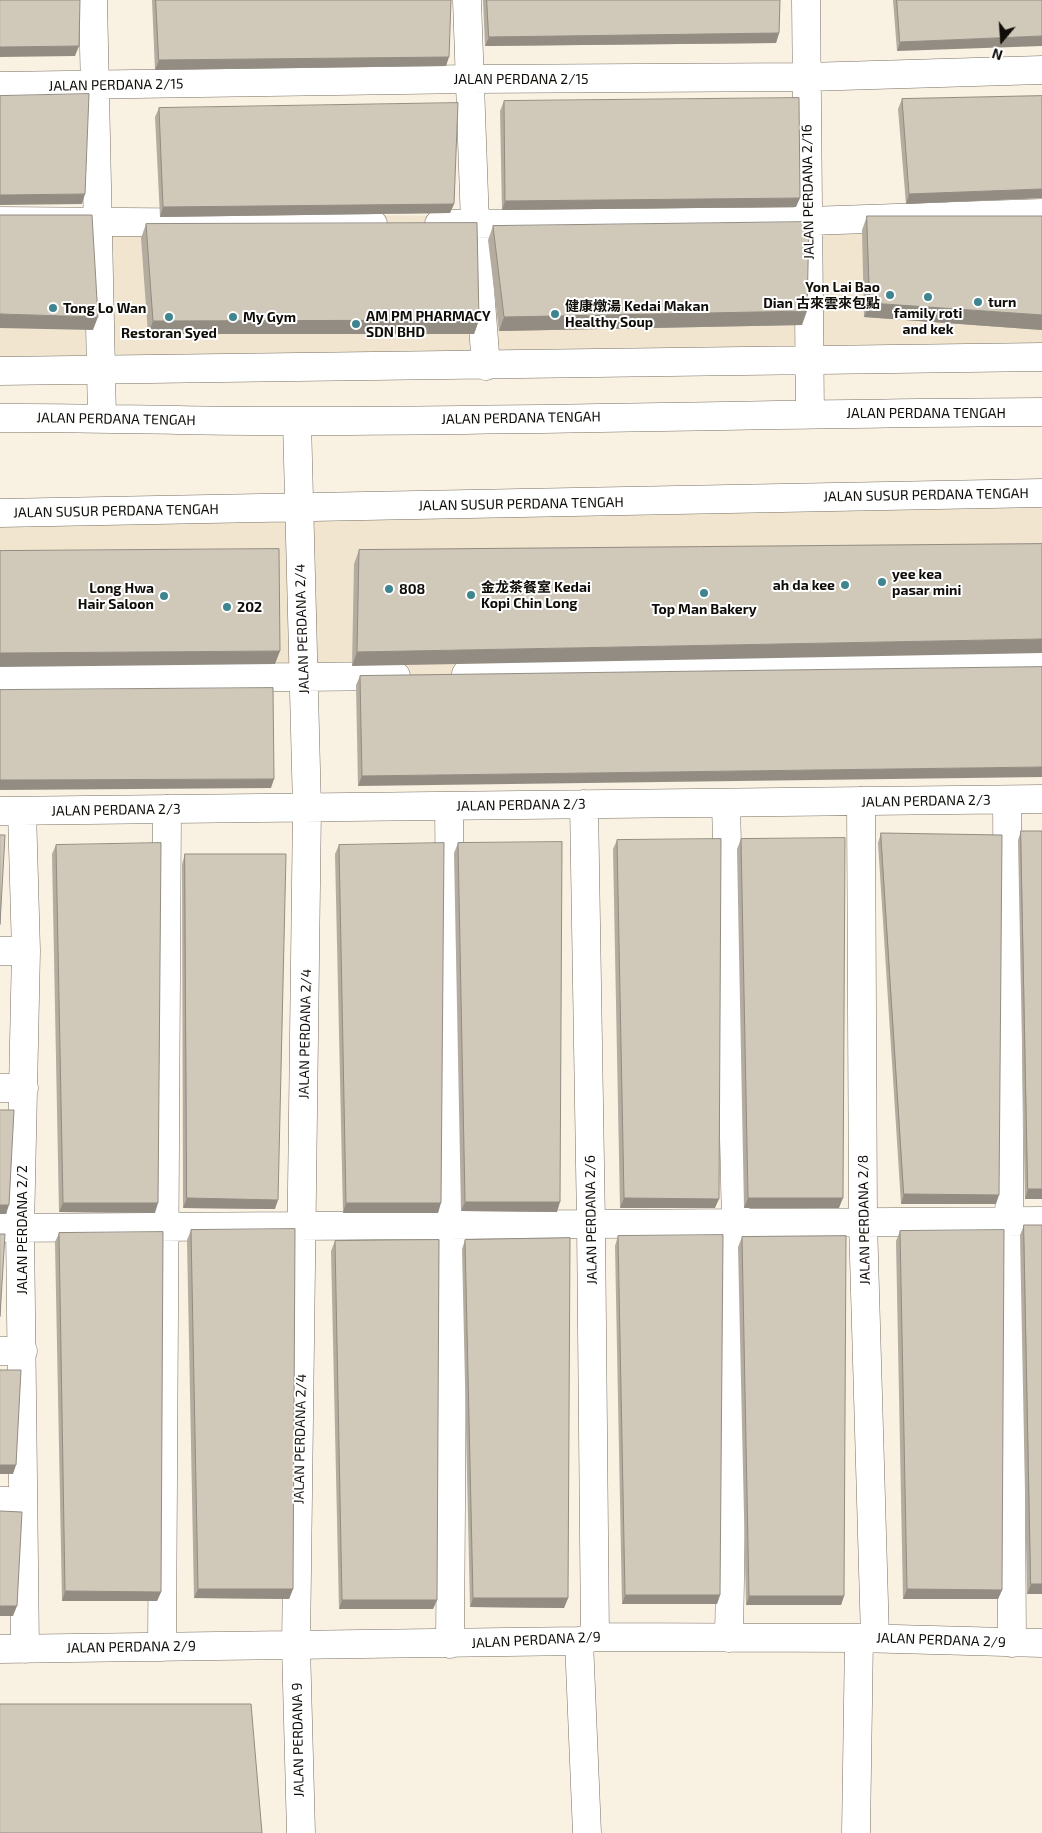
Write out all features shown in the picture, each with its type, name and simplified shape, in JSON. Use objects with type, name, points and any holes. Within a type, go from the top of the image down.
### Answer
[{"type":"street","points":[[93,0],[99,371],[102,417]]},
{"type":"street","points":[[467,0],[475,224],[486,366]]},
{"type":"street","name":"JALAN PERDANA 2/16","points":[[806,0],[810,413]]},
{"type":"street","name":"JALAN PERDANA 2/15","points":[[0,86],[470,79],[807,77],[1042,70]]},
{"type":"street","points":[[0,221],[475,224],[809,221],[1042,213]]},
{"type":"street","points":[[0,371],[486,366],[810,359],[1042,358]]},
{"type":"street","name":"JALAN PERDANA TENGAH","points":[[0,418],[102,417],[297,421],[810,413],[1042,412]]},
{"type":"street","name":"JALAN PERDANA 2/4","points":[[296,1646],[307,808],[297,421]]},
{"type":"street","name":"JALAN SUSUR PERDANA TENGAH","points":[[0,514],[1042,493]]},
{"type":"street","points":[[0,680],[303,677],[1042,664]]},
{"type":"street","name":"JALAN PERDANA 2/3","points":[[11,811],[1042,799]]},
{"type":"street","points":[[1007,800],[1012,1642]]},
{"type":"street","name":"JALAN PERDANA 2/8","points":[[856,1833],[867,1638],[861,801]]},
{"type":"street","points":[[726,803],[736,1223],[729,1638]]},
{"type":"street","name":"JALAN PERDANA 2/6","points":[[584,804],[592,1224],[587,1639],[587,1833]]},
{"type":"street","points":[[448,806],[453,1224],[450,1644]]},
{"type":"street","points":[[162,1647],[167,809]]},
{"type":"street","name":"JALAN PERDANA 2/2","points":[[11,811],[13,951],[10,1228],[13,1649]]},
{"type":"street","points":[[10,1228],[1042,1221]]},
{"type":"street","name":"JALAN PERDANA 2/9","points":[[13,1649],[450,1644],[587,1639],[729,1638],[867,1638],[1042,1643]]},
{"type":"street","name":"JALAN PERDANA 9","points":[[296,1646],[301,1833]]},
{"type":"shaded area","points":[[1042,205],[1042,368],[0,382],[0,213],[488,216]]},
{"type":"shaded area","points":[[1042,480],[1042,671],[0,687],[0,501]]},
{"type":"building","points":[[0,0],[80,0],[79,46],[0,47]]},
{"type":"building","points":[[156,0],[451,0],[449,57],[159,60]]},
{"type":"building","points":[[487,0],[780,0],[779,33],[489,37]]},
{"type":"building","points":[[897,0],[1042,0],[1042,36],[900,42]]},
{"type":"building","points":[[89,94],[85,194],[0,195],[0,96]]},
{"type":"building","points":[[1042,96],[1042,189],[909,194],[902,99]]},
{"type":"building","points":[[799,98],[800,198],[505,201],[504,101]]},
{"type":"building","points":[[458,103],[454,204],[163,207],[159,108]]},
{"type":"building","points":[[0,215],[92,215],[98,317],[0,314]]},
{"type":"building","points":[[867,216],[1042,216],[1042,315],[870,303]]},
{"type":"building","points":[[809,222],[807,311],[504,317],[493,226]]},
{"type":"building","points":[[477,223],[479,320],[153,321],[146,224]]},
{"type":"building","points":[[1042,544],[1042,639],[357,652],[359,550]]},
{"type":"building","points":[[279,549],[280,651],[0,653],[0,551]]},
{"type":"building","points":[[1042,667],[1042,767],[362,776],[360,676]]},
{"type":"building","points":[[273,688],[274,779],[0,780],[0,690]]},
{"type":"building","points":[[1021,831],[1042,831],[1042,1189],[1028,1189]]},
{"type":"building","points":[[881,833],[1002,835],[999,1195],[904,1194]]},
{"type":"building","points":[[0,835],[5,835],[0,924]]},
{"type":"building","points":[[845,838],[843,1198],[748,1198],[741,839]]},
{"type":"building","points":[[721,839],[719,1199],[624,1198],[617,840]]},
{"type":"building","points":[[562,842],[560,1202],[465,1202],[458,843]]},
{"type":"building","points":[[161,843],[158,1203],[63,1203],[56,845]]},
{"type":"building","points":[[444,843],[441,1203],[346,1203],[339,845]]},
{"type":"building","points":[[185,854],[286,854],[278,1200],[187,1198]]},
{"type":"building","points":[[0,1110],[14,1110],[9,1205],[0,1205]]},
{"type":"building","points":[[1024,1225],[1042,1225],[1042,1584],[1031,1584]]},
{"type":"building","points":[[295,1229],[293,1589],[198,1589],[191,1230]]},
{"type":"building","points":[[1004,1230],[1002,1590],[907,1589],[900,1231]]},
{"type":"building","points":[[163,1232],[161,1592],[65,1591],[59,1233]]},
{"type":"building","points":[[0,1234],[5,1234],[0,1316]]},
{"type":"building","points":[[723,1235],[720,1595],[625,1595],[618,1236]]},
{"type":"building","points":[[846,1236],[844,1596],[749,1596],[742,1237]]},
{"type":"building","points":[[570,1238],[568,1598],[473,1598],[465,1240]]},
{"type":"building","points":[[439,1240],[437,1600],[342,1600],[335,1241]]},
{"type":"building","points":[[0,1370],[21,1370],[16,1465],[0,1465]]},
{"type":"building","points":[[0,1511],[22,1512],[17,1606],[0,1606]]},
{"type":"building","points":[[0,1704],[251,1704],[262,1833],[0,1833]]},
{"type":"place","name":"Yon Lai Bao Dian 古來雲來包點","points":[[890,295]]},
{"type":"place","name":"family roti and kek","points":[[928,297]]},
{"type":"place","name":"turn","points":[[978,302]]},
{"type":"place","name":"Tong Lo Wan","points":[[53,308]]},
{"type":"place","name":"健康燉湯 Kedai Makan Healthy Soup","points":[[555,314]]},
{"type":"place","name":"Restoran Syed","points":[[169,317]]},
{"type":"place","name":"My Gym","points":[[233,317]]},
{"type":"place","name":"AM PM PHARMACY SDN BHD","points":[[356,324]]},
{"type":"place","name":"yee kea pasar mini","points":[[882,582]]},
{"type":"place","name":"ah da kee","points":[[845,585]]},
{"type":"place","name":"808","points":[[389,589]]},
{"type":"place","name":"Top Man Bakery","points":[[704,593]]},
{"type":"place","name":"金龙茶餐室 Kedai Kopi Chin Long","points":[[471,595]]},
{"type":"place","name":"Long Hwa Hair Saloon","points":[[164,596]]},
{"type":"place","name":"202","points":[[227,607]]}]
